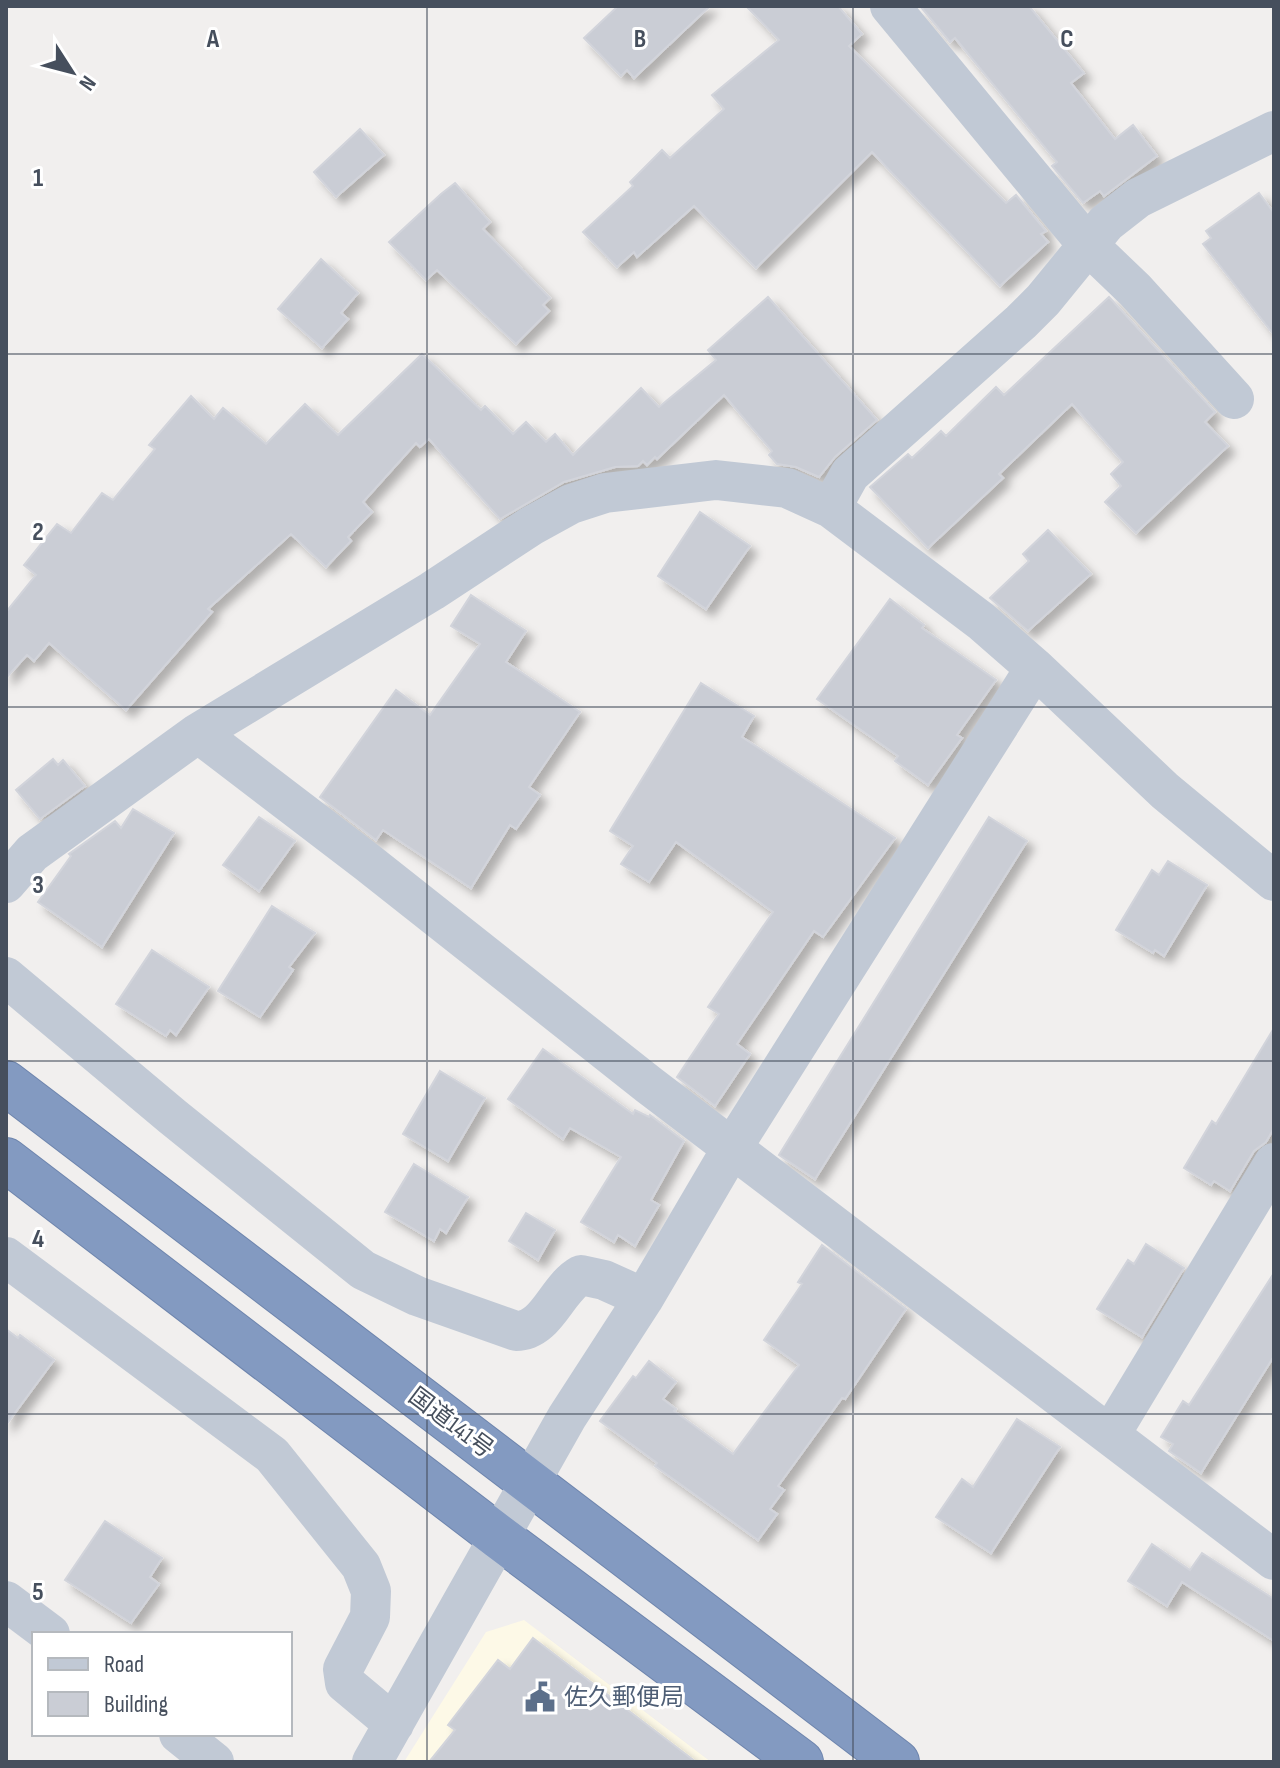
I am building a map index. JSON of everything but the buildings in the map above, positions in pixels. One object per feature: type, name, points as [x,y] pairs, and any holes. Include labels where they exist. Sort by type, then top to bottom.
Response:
[{"type":"highway","name":"国道141号","points":[[6,1083],[897,1762]]},
{"type":"highway","points":[[6,1160],[499,1537],[801,1762]]},
{"type":"street","points":[[890,6],[1086,243],[1135,290],[1234,399]]},
{"type":"street","points":[[831,508],[850,474],[1021,322],[1106,223],[1138,198],[1274,131]]},
{"type":"street","points":[[6,883],[32,853],[198,733],[571,504],[605,493],[716,480],[787,488],[831,508],[981,621],[1165,791],[1274,881]]},
{"type":"street","points":[[372,1762],[567,1417],[644,1298],[732,1148],[1035,668]]},
{"type":"street","points":[[198,733],[732,1148],[1274,1560]]},
{"type":"street","points":[[6,977],[363,1270],[393,1286],[516,1331],[527,1331],[537,1325],[568,1282],[581,1275],[604,1280],[644,1298]]},
{"type":"street","points":[[1110,1435],[1274,1163]]},
{"type":"street","points":[[6,1257],[272,1455],[361,1566],[371,1591],[370,1617],[343,1669],[345,1683],[394,1724]]},
{"type":"street","points":[[6,1601],[47,1632]]},
{"type":"street","points":[[182,1736],[214,1762]]},
{"type":"shaded area","name":"佐久郵便局","points":[[524,1620],[711,1762],[404,1762],[486,1632]]},
{"type":"place","name":"佐久郵便局","points":[[540,1697]]}]
